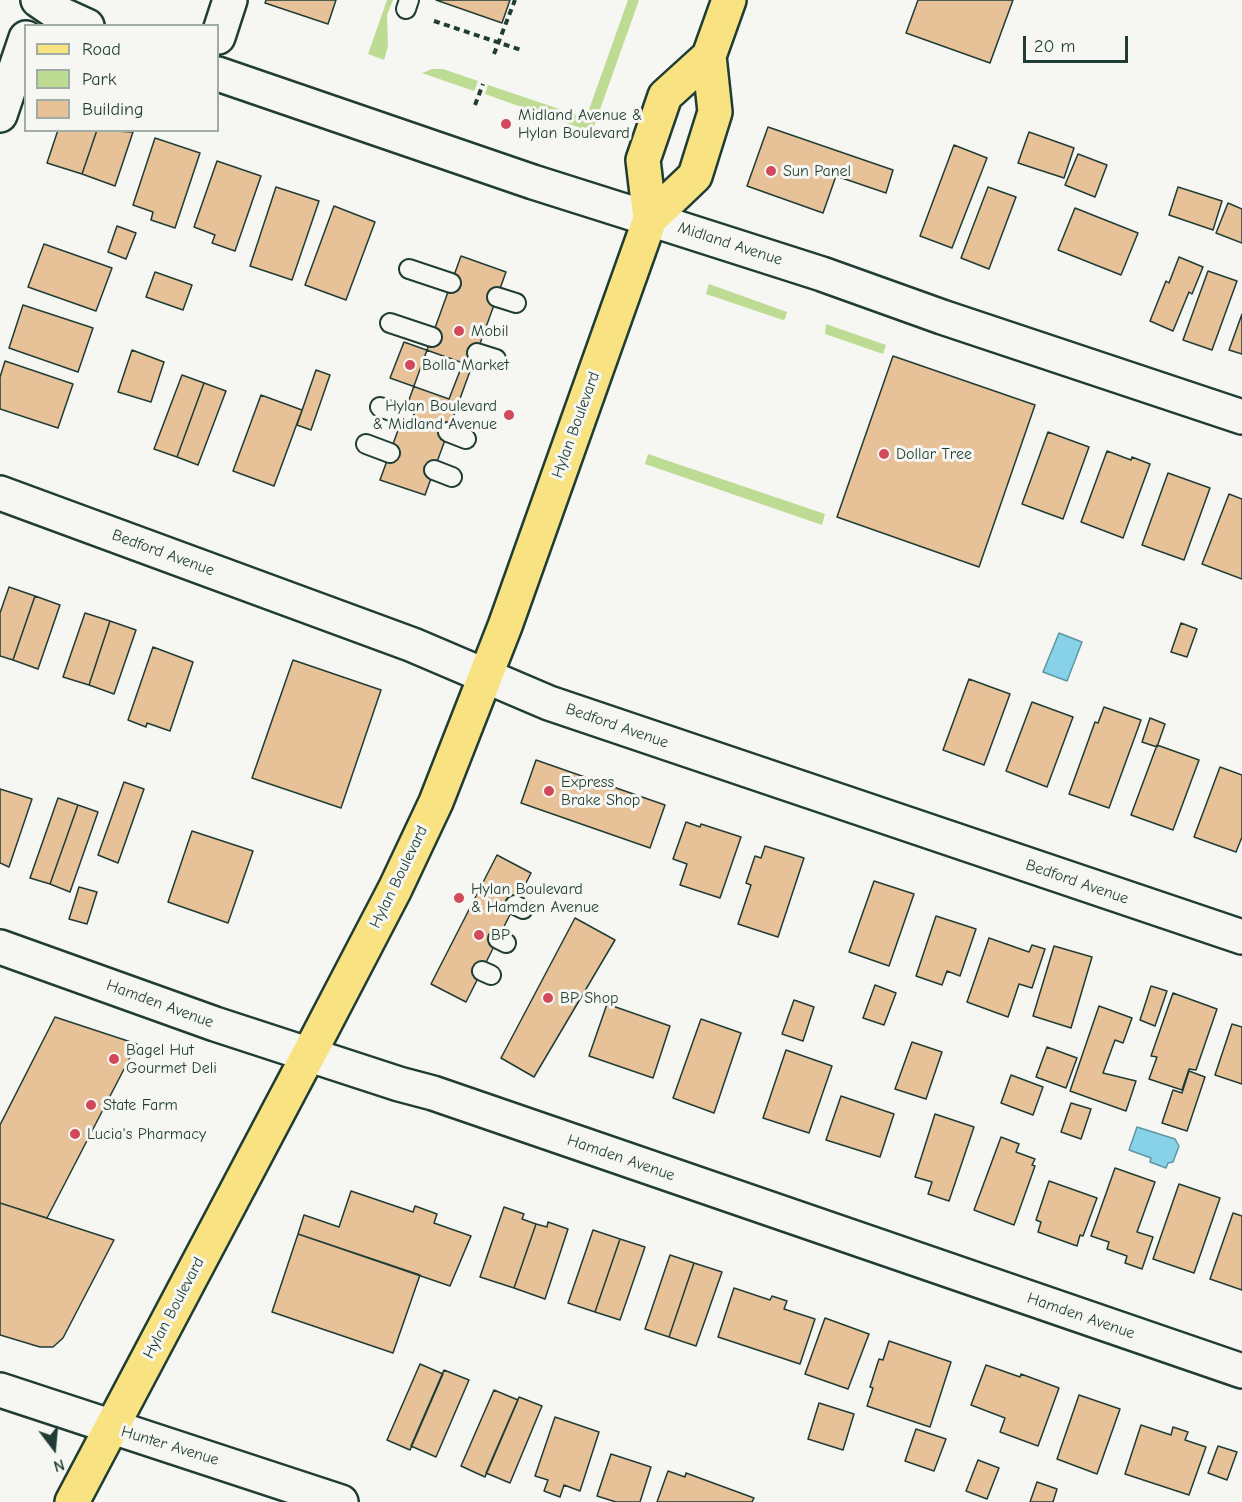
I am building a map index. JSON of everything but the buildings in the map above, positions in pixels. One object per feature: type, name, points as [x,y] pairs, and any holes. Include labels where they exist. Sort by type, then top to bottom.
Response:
[{"type":"main road","name":"Hylan Boulevard","points":[[72,1502],[395,889],[436,802],[485,676],[650,219],[695,176],[715,112],[709,56],[729,0]]},
{"type":"main road","name":"Hylan Boulevard","points":[[650,219],[643,160],[665,96],[709,56]]},
{"type":"street","points":[[31,24],[38,0],[83,24]]},
{"type":"street","points":[[219,34],[230,0]]},
{"type":"street","points":[[0,115],[24,44]]},
{"type":"street","name":"Midland Avenue","points":[[219,74],[566,193],[822,274],[942,317],[1242,417]]},
{"type":"street","name":"Bedford Avenue","points":[[0,493],[382,633],[549,703],[1242,938]]},
{"type":"street","name":"Hamden Avenue","points":[[0,947],[215,1024],[433,1093],[1242,1371]]},
{"type":"street","name":"Hunter Avenue","points":[[0,1390],[340,1502]]},
{"type":"lane","points":[[409,269],[451,283]]},
{"type":"lane","points":[[497,297],[516,303]]},
{"type":"lane","points":[[390,322],[432,337]]},
{"type":"lane","points":[[477,353],[495,359]]},
{"type":"lane","points":[[380,407],[404,416]]},
{"type":"lane","points":[[448,432],[466,439]]},
{"type":"lane","points":[[366,444],[390,453]]},
{"type":"lane","points":[[434,470],[452,477]]},
{"type":"path","points":[[494,54],[515,0]]},
{"type":"path","points":[[434,21],[521,50]]},
{"type":"path","points":[[475,105],[483,84]]},
{"type":"green space","points":[[387,0],[393,0],[387,15],[388,46],[384,60],[368,54]]},
{"type":"green space","points":[[628,0],[639,0],[592,132],[485,94],[488,85],[586,118]]},
{"type":"green space","points":[[432,69],[443,69],[478,81],[474,91],[422,73]]},
{"type":"green space","points":[[709,284],[787,312],[785,319],[706,294]]},
{"type":"green space","points":[[826,324],[886,345],[883,354],[825,334]]},
{"type":"green space","points":[[648,454],[825,514],[822,525],[645,464]]},
{"type":"water","points":[[1059,633],[1082,642],[1067,681],[1043,672]]},
{"type":"water","points":[[1137,1127],[1175,1139],[1179,1146],[1173,1162],[1168,1163],[1166,1168],[1150,1162],[1151,1158],[1129,1150]]},
{"type":"place","name":"Midland Avenue & Hylan Boulevard","points":[[506,124]]},
{"type":"place","name":"Sun Panel","points":[[771,171]]},
{"type":"place","name":"Mobil","points":[[459,331]]},
{"type":"place","name":"Bolla Market","points":[[410,365]]},
{"type":"place","name":"Hylan Boulevard & Midland Avenue","points":[[509,415]]},
{"type":"place","name":"Dollar Tree","points":[[884,454]]},
{"type":"place","name":"Express Brake Shop","points":[[549,791]]},
{"type":"place","name":"Hylan Boulevard & Hamden Avenue","points":[[459,898]]},
{"type":"place","name":"BP","points":[[479,935]]},
{"type":"place","name":"BP Shop","points":[[548,998]]},
{"type":"place","name":"Bagel Hut Gourmet Deli","points":[[114,1059]]},
{"type":"place","name":"State Farm","points":[[91,1105]]},
{"type":"place","name":"Lucia's Pharmacy","points":[[75,1134]]}]
